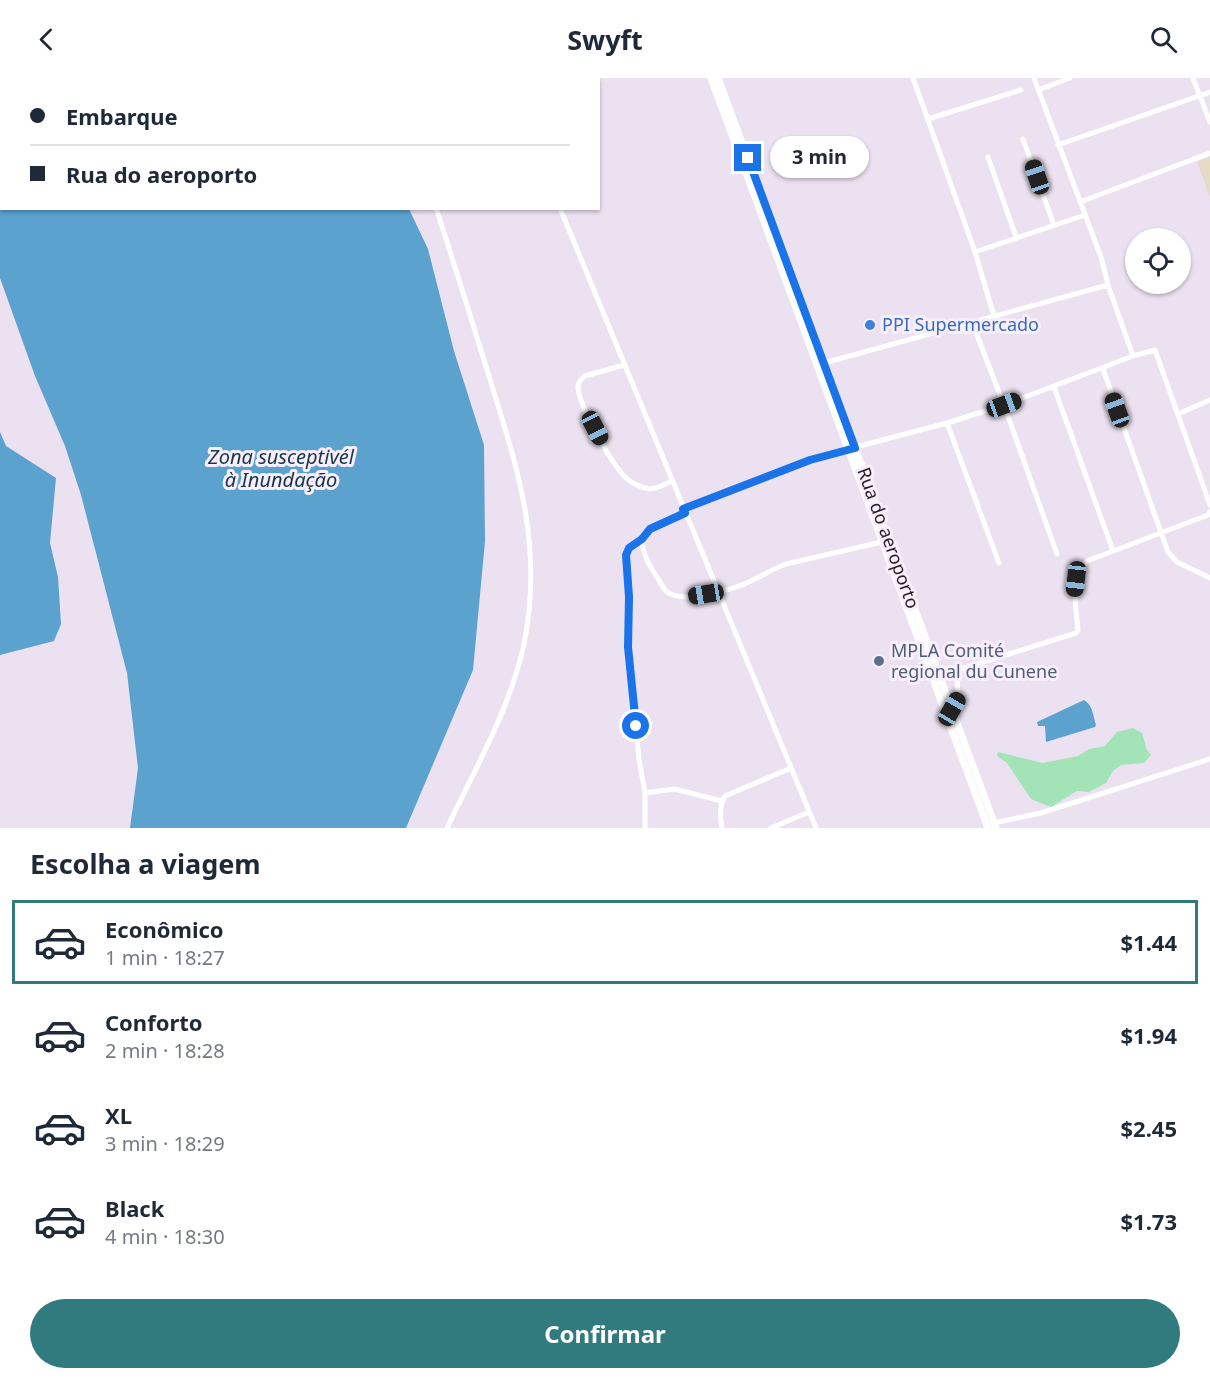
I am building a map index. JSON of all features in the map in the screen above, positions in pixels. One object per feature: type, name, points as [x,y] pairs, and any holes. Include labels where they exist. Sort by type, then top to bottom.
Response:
[{"type":"main road","name":"Rua do aeroporto","points":[[716,79],[824,363],[882,542],[949,711]]},
{"type":"main road","name":"Rua do aeroporto","points":[[716,79],[851,449],[993,826]]},
{"type":"street","points":[[913,78],[975,252],[994,316]]},
{"type":"street","points":[[1034,78],[1101,257],[1108,285],[1133,356]]},
{"type":"street","points":[[1038,90],[1070,78]]},
{"type":"street","points":[[1193,78],[1210,122]]},
{"type":"street","points":[[928,119],[1021,90]]},
{"type":"street","points":[[1058,145],[1210,92]]},
{"type":"street","points":[[1023,139],[1054,225]]},
{"type":"street","points":[[1080,202],[1210,153]]},
{"type":"street","points":[[988,157],[1016,237]]},
{"type":"street","points":[[437,210],[518,472],[530,530],[532,582],[524,644],[511,687],[498,723],[447,828]]},
{"type":"street","points":[[561,210],[816,828]]},
{"type":"street","points":[[975,252],[1085,214]]},
{"type":"street","points":[[824,363],[1108,285]]},
{"type":"street","points":[[972,322],[1057,554]]},
{"type":"street","points":[[645,828],[645,793],[639,759],[628,647],[629,597],[625,564],[629,548],[642,539],[650,529],[684,511],[810,460],[1004,405],[1133,356],[1155,350],[1210,505]]},
{"type":"street","points":[[624,365],[585,376],[578,384],[588,415],[612,461],[626,478],[651,489],[672,481]]},
{"type":"street","points":[[1102,369],[1168,552],[1177,562],[1210,578]]},
{"type":"street","points":[[1054,387],[1113,550]]},
{"type":"street","points":[[1178,414],[1210,400]]},
{"type":"street","points":[[947,423],[999,563]]},
{"type":"street","points":[[949,711],[959,696],[957,678],[961,669],[1076,633],[1078,630],[1074,595],[1076,579],[1080,569],[1092,558],[1208,515],[1210,512]]},
{"type":"street","points":[[642,539],[642,549],[651,568],[670,594],[693,596],[719,592],[749,582],[772,568],[882,542]]},
{"type":"street","points":[[993,826],[1210,759]]},
{"type":"street","points":[[722,828],[722,801],[729,793],[791,768]]},
{"type":"street","points":[[645,793],[684,790],[722,801]]},
{"type":"street","points":[[771,828],[809,812]]},
{"type":"shaded area","points":[[1210,157],[1210,197],[1197,162]]},
{"type":"green space","points":[[1133,728],[1142,733],[1147,750],[1151,755],[1144,763],[1121,765],[1113,771],[1106,783],[1089,792],[1077,791],[1051,807],[1031,799],[1007,763],[997,756],[998,752],[1043,763],[1078,756],[1089,749],[1105,746],[1117,732]]},
{"type":"water","name":"Zona susceptivél à Inundação","points":[[0,210],[409,210],[428,249],[454,351],[484,445],[485,541],[473,670],[406,828],[130,828],[138,768],[127,673],[81,495],[65,446],[35,376],[0,278]]},
{"type":"water","points":[[0,432],[6,446],[56,478],[50,543],[58,577],[61,624],[54,641],[0,655]]},
{"type":"water","points":[[1084,700],[1091,708],[1095,727],[1046,742],[1045,726],[1038,726],[1037,722]]},
{"type":"place","name":"PPI Supermercado","points":[[870,325]]},
{"type":"place","name":"MPLA Comité regional du Cunene","points":[[879,661]]},
{"type":"route","points":[[636,726],[628,647],[629,597],[625,564],[629,548],[642,539],[644,533],[650,529],[685,513],[683,509],[818,457],[855,448],[748,158]]}]
